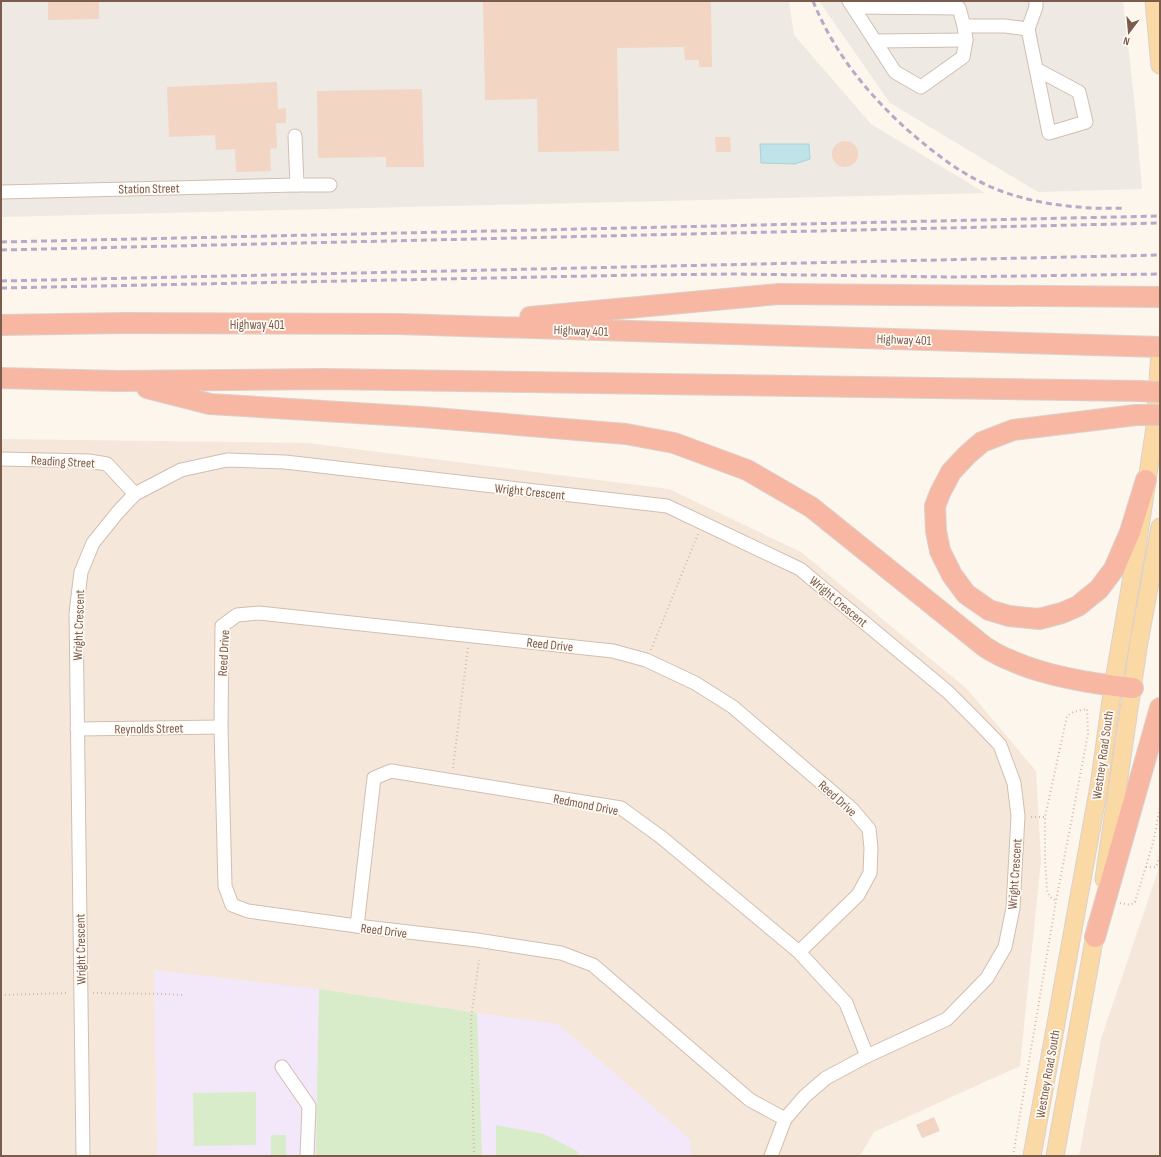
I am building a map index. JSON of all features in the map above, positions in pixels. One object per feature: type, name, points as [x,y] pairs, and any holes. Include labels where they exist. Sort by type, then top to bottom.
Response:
[{"type":"highway","points":[[398,324],[522,318],[778,294],[1160,297]]},
{"type":"highway","name":"Highway 401","points":[[1,325],[124,323],[398,324],[1160,347]]},
{"type":"highway","points":[[1,378],[118,381],[325,379],[1160,392]]},
{"type":"highway","points":[[118,381],[210,404],[422,417],[626,434],[674,443],[747,470],[811,507],[985,647],[1010,660],[1047,673],[1113,686],[1133,688]]},
{"type":"highway","points":[[1146,480],[1130,532],[1114,569],[1099,589],[1078,606],[1062,613],[1039,619],[1009,616],[989,610],[966,594],[952,576],[940,551],[936,531],[935,506],[940,493],[951,472],[982,442],[1013,430],[1136,415],[1160,415]]},
{"type":"highway","points":[[1095,937],[1160,708]]},
{"type":"main road","points":[[1154,1],[1160,65]]},
{"type":"main road","name":"Westney Road South","points":[[1032,1156],[1099,786],[1113,686],[1136,554],[1155,427],[1160,352]]},
{"type":"main road","name":"Westney Road South","points":[[1055,1156],[1095,937],[1138,648],[1160,527]]},
{"type":"street","points":[[1036,1],[1036,6],[1028,29],[1036,69],[1049,133],[1086,122],[1080,92],[1036,69]]},
{"type":"street","points":[[851,4],[959,8],[966,40],[963,57],[921,87],[895,72],[851,4]]},
{"type":"street","points":[[964,26],[1005,26],[1028,29]]},
{"type":"street","points":[[875,41],[966,40]]},
{"type":"street","points":[[295,136],[296,185]]},
{"type":"street","name":"Station Street","points":[[1,192],[330,185]]},
{"type":"street","name":"Reading Street","points":[[1,459],[89,461],[107,464],[135,494]]},
{"type":"street","name":"Wright Crescent","points":[[83,1156],[76,613],[81,572],[93,543],[135,494],[182,470],[226,460],[285,462],[667,506],[800,569],[948,692],[1000,745],[1014,783],[1018,816],[1013,908],[1005,947],[987,978],[947,1019],[867,1056],[826,1078],[805,1096],[785,1119],[771,1156]]},
{"type":"street","name":"Reed Drive","points":[[785,1119],[750,1100],[593,965],[561,953],[477,940],[248,911],[232,904],[225,886],[221,727],[222,626],[236,615],[259,613],[612,651],[646,660],[695,683],[733,707],[852,809],[869,829],[871,848],[870,873],[858,895],[799,952]]},
{"type":"street","name":"Reynolds Street","points":[[77,729],[221,727]]},
{"type":"street","name":"Redmond Drive","points":[[357,926],[374,778],[391,771],[621,808],[661,837],[799,952],[846,1003],[867,1056]]},
{"type":"street","points":[[282,1067],[309,1106],[307,1156]]},
{"type":"path","points":[[646,660],[697,537],[701,523]]},
{"type":"path","points":[[453,768],[470,636]]},
{"type":"path","points":[[1013,1156],[1056,901],[1088,734],[1088,709],[1073,712],[1068,716],[1046,817],[1045,860],[1047,890],[1050,896],[1056,901]]},
{"type":"path","points":[[1119,902],[1130,905],[1135,902],[1153,843],[1160,807]]},
{"type":"path","points":[[1018,816],[1046,817]]},
{"type":"path","points":[[1146,867],[1156,867],[1160,856]]},
{"type":"path","points":[[474,1156],[471,1019],[479,960]]},
{"type":"shaded area","points":[[1,1],[789,1],[794,35],[871,124],[985,193],[1,217]]},
{"type":"shaded area","points":[[819,1],[1123,1],[1135,107],[1142,189],[1038,192],[890,103]]},
{"type":"shaded area","points":[[1,439],[308,443],[669,489],[801,552],[967,689],[1036,771],[1041,860],[1020,1066],[874,1132],[860,1156],[1,1156]]},
{"type":"shaded area","points":[[1160,865],[1160,1156],[1079,1156],[1101,1039]]},
{"type":"shaded area","points":[[154,970],[319,989],[316,1156],[157,1156]]},
{"type":"shaded area","points":[[477,1013],[558,1024],[691,1140],[691,1156],[482,1156]]},
{"type":"green space","points":[[319,989],[477,1013],[482,1156],[316,1156]]},
{"type":"green space","points":[[256,1092],[256,1145],[194,1146],[193,1093]]},
{"type":"green space","points":[[496,1125],[544,1134],[577,1151],[579,1156],[496,1156]]},
{"type":"green space","points":[[271,1135],[286,1135],[286,1156],[271,1156]]},
{"type":"water","points":[[760,144],[809,144],[810,159],[795,164],[761,163]]},
{"type":"building","points":[[48,1],[99,1],[99,19],[48,20]]},
{"type":"building","points":[[483,1],[711,1],[712,67],[699,67],[699,60],[685,60],[684,47],[617,48],[619,151],[538,152],[537,99],[485,100]]},
{"type":"building","points":[[277,82],[278,109],[286,108],[286,123],[276,123],[277,148],[270,149],[271,171],[236,172],[235,149],[216,150],[215,135],[169,137],[167,87]]},
{"type":"building","points":[[422,89],[424,167],[386,167],[386,157],[318,158],[317,91]]},
{"type":"building","points":[[715,137],[730,137],[731,152],[716,152]]},
{"type":"building","points":[[845,141],[854,145],[858,154],[854,163],[845,167],[836,163],[832,154],[836,145]]},
{"type":"building","points":[[934,1117],[940,1131],[922,1138],[916,1125]]},
{"type":"railway","points":[[813,1],[831,38],[842,56],[867,89],[911,133],[959,170],[991,187],[1006,193],[1039,202],[1074,207],[1125,208]]},
{"type":"railway","points":[[1,242],[1160,216]]},
{"type":"railway","points":[[1,250],[1160,223]]},
{"type":"railway","points":[[1,281],[1160,255]]},
{"type":"railway","points":[[1,288],[638,275],[737,274],[952,277],[1160,274]]}]
